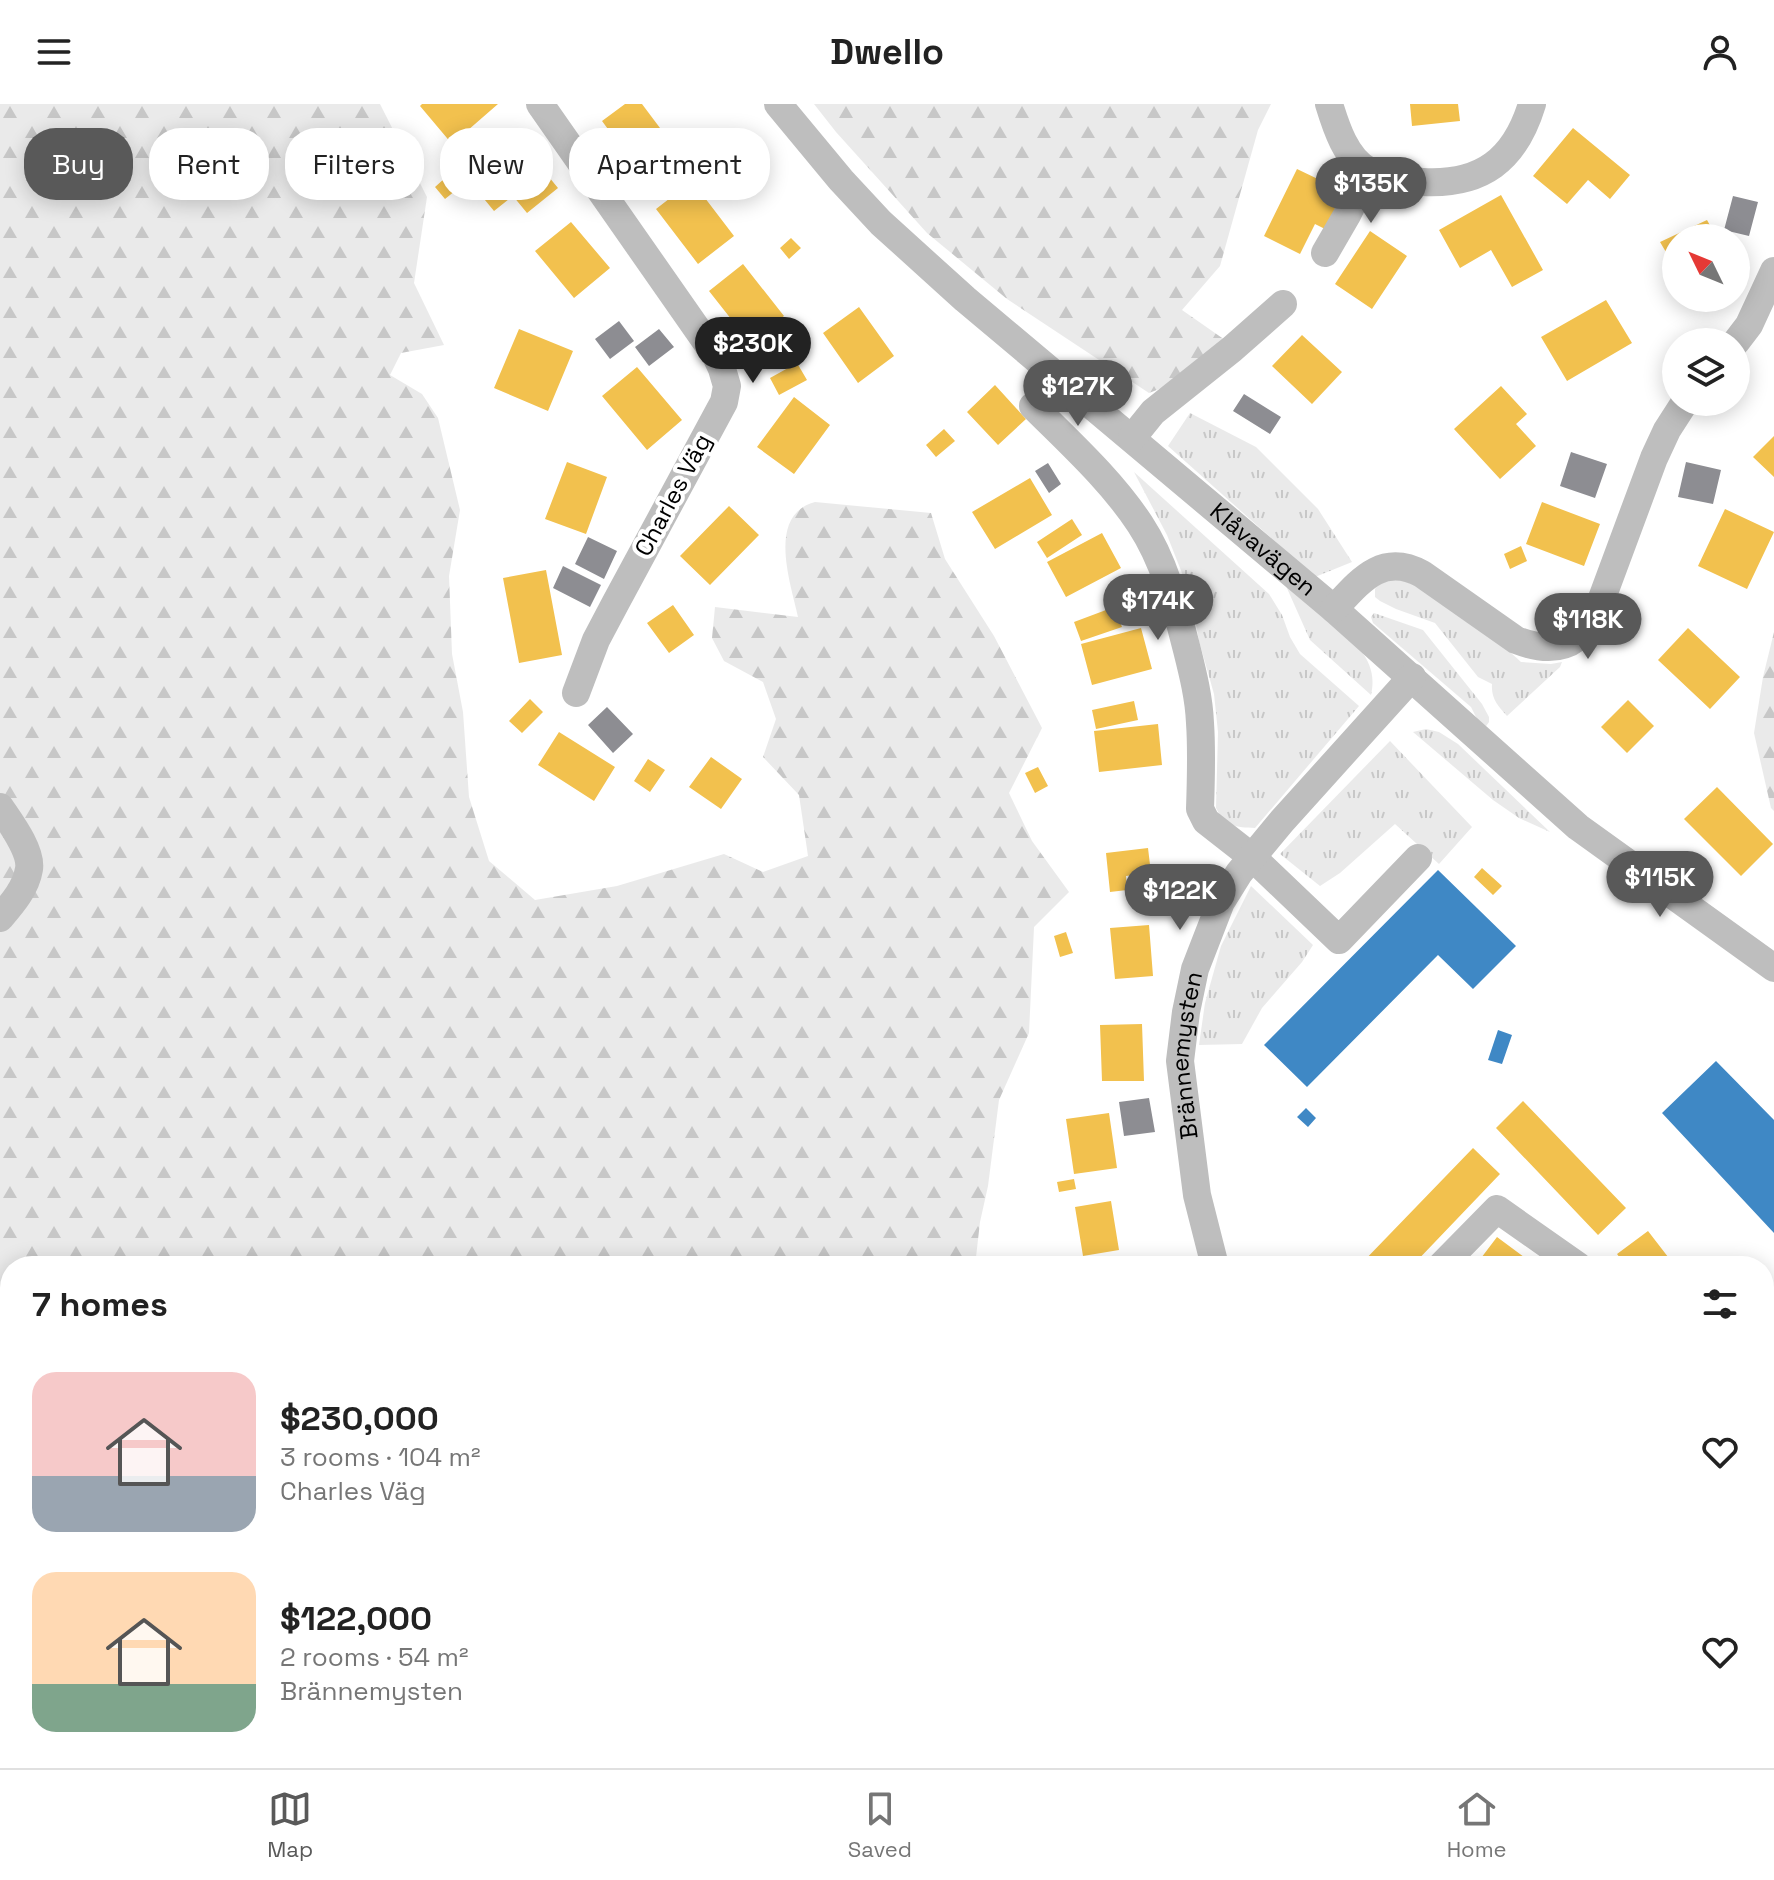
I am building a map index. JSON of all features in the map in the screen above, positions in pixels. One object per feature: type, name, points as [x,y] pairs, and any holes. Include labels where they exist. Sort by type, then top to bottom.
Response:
[{"type":"street","name":"Charles Väg","points":[[540,104],[716,356],[727,386],[724,402],[596,640],[576,693]]},
{"type":"street","name":"Klåvavägen","points":[[778,104],[881,223],[1032,358],[1334,609],[1578,827],[1774,968]]},
{"type":"street","points":[[1329,104],[1351,154],[1369,171],[1404,181],[1440,183],[1489,169],[1515,146],[1532,104]]},
{"type":"street","points":[[1325,253],[1369,171]]},
{"type":"street","points":[[1747,328],[1774,271]]},
{"type":"street","points":[[1132,438],[1153,412],[1283,304]]},
{"type":"street","points":[[1033,406],[1081,453],[1126,504],[1141,525],[1170,587],[1196,689],[1200,723],[1200,809],[1206,821],[1252,857],[1339,940],[1418,858]]},
{"type":"street","points":[[1334,609],[1368,575],[1382,567],[1408,566],[1516,640],[1531,646],[1557,647],[1583,634],[1598,609],[1654,458],[1676,416]]},
{"type":"street","name":"Brännemysten","points":[[1212,1256],[1197,1195],[1180,1061],[1195,969],[1221,902],[1252,857],[1412,677]]},
{"type":"street","points":[[0,807],[21,839],[30,867],[19,895],[0,918]]},
{"type":"street","points":[[1451,1256],[1497,1209],[1564,1256]]},
{"type":"green space","points":[[0,104],[380,104],[392,128],[285,128],[285,200],[424,200],[424,191],[427,197],[414,283],[444,345],[401,353],[390,375],[422,394],[438,418],[460,510],[449,576],[452,654],[463,712],[469,797],[489,861],[535,900],[617,886],[724,854],[763,872],[808,856],[799,795],[763,757],[776,719],[763,682],[724,661],[712,638],[715,607],[798,617],[787,570],[786,535],[800,509],[815,502],[931,513],[945,559],[994,636],[1042,728],[1009,793],[1032,841],[1069,892],[1034,927],[1029,1033],[999,1100],[976,1256],[0,1256]]},
{"type":"green space","points":[[814,104],[1271,104],[1258,130],[1220,266],[1182,310],[1225,340],[1185,379],[1149,393],[1007,299],[927,233]]},
{"type":"green space","points":[[1190,413],[1256,447],[1318,509],[1352,562],[1315,577],[1168,446]]},
{"type":"green space","points":[[1134,472],[1269,594],[1300,654],[1359,706],[1255,828],[1232,825],[1223,819],[1216,808],[1218,732],[1214,694],[1199,641],[1191,596],[1167,535]]},
{"type":"green space","points":[[1394,578],[1409,578],[1521,662],[1562,662],[1560,667],[1507,716],[1494,698],[1492,684],[1478,677],[1435,623],[1396,609],[1375,597],[1379,584]]},
{"type":"green space","points":[[1286,586],[1360,649],[1371,671],[1371,695],[1310,640]]},
{"type":"green space","points":[[1374,613],[1423,630],[1482,704],[1489,717],[1484,729],[1471,707],[1373,623],[1371,617]]},
{"type":"green space","points":[[1774,632],[1774,811],[1754,733]]},
{"type":"green space","points":[[1426,729],[1439,732],[1458,744],[1550,832],[1519,818],[1493,800],[1413,732]]},
{"type":"green space","points":[[1390,741],[1472,827],[1439,864],[1395,824],[1340,873],[1320,886],[1280,854]]},
{"type":"green space","points":[[1251,886],[1313,945],[1262,1008],[1242,1044],[1199,1045],[1205,1003],[1221,946]]},
{"type":"building: Homes","points":[[498,104],[470,128],[440,130],[420,106]]},
{"type":"building: Homes","points":[[625,104],[642,104],[660,128],[607,128],[602,121]]},
{"type":"building: Homes","points":[[1410,104],[1458,104],[1460,121],[1412,126]]},
{"type":"building: Homes","points":[[1573,128],[1630,175],[1610,199],[1588,180],[1567,204],[1533,176]]},
{"type":"building: Homes","points":[[1297,169],[1347,193],[1329,231],[1315,224],[1300,254],[1264,236]]},
{"type":"building: Homes","points":[[1501,195],[1543,270],[1512,287],[1491,250],[1460,268],[1439,230]]},
{"type":"building: Homes","points":[[485,200],[508,200],[494,211]]},
{"type":"building: Homes","points":[[516,200],[543,200],[527,213]]},
{"type":"building: Homes","points":[[668,200],[707,200],[734,236],[698,264],[656,209]]},
{"type":"building: Homes","points":[[571,222],[610,268],[574,298],[535,251]]},
{"type":"building: Homes","points":[[1370,231],[1407,256],[1372,309],[1335,284]]},
{"type":"building: Homes","points":[[791,238],[801,248],[789,259],[780,248]]},
{"type":"building: Homes","points":[[743,264],[784,316],[750,343],[709,291]]},
{"type":"building: Homes","points":[[1606,300],[1632,343],[1567,381],[1541,337]]},
{"type":"building: Homes","points":[[859,307],[894,356],[858,383],[823,333]]},
{"type":"building: Homes","points":[[519,329],[573,351],[548,411],[494,388]]},
{"type":"building: Homes","points":[[1302,335],[1342,372],[1312,404],[1272,366]]},
{"type":"building: Homes","points":[[797,363],[807,380],[779,395],[770,378]]},
{"type":"building: Homes","points":[[637,367],[682,420],[647,450],[602,396]]},
{"type":"building: Homes","points":[[995,385],[1026,419],[998,445],[967,412]]},
{"type":"building: Homes","points":[[1501,386],[1527,414],[1516,424],[1536,446],[1500,479],[1454,429]]},
{"type":"building: Homes","points":[[794,397],[830,425],[794,474],[757,447]]},
{"type":"building: Homes","points":[[944,429],[955,441],[936,457],[926,445]]},
{"type":"building: Homes","points":[[1774,436],[1774,477],[1753,457]]},
{"type":"building: Homes","points":[[567,462],[607,477],[586,534],[545,519]]},
{"type":"building: Homes","points":[[1030,478],[1052,515],[995,549],[972,512]]},
{"type":"building: Homes","points":[[1542,502],[1600,524],[1584,566],[1526,544]]},
{"type":"building: Homes","points":[[729,506],[759,535],[710,585],[680,556]]},
{"type":"building: Homes","points":[[1725,509],[1774,532],[1747,589],[1698,566]]},
{"type":"building: Homes","points":[[1072,519],[1082,535],[1047,558],[1037,542]]},
{"type":"building: Homes","points":[[1102,533],[1121,568],[1066,597],[1047,562]]},
{"type":"building: Homes","points":[[1521,546],[1527,561],[1510,569],[1504,554]]},
{"type":"building: Homes","points":[[546,570],[562,655],[519,663],[503,578]]},
{"type":"building: Homes","points":[[673,605],[694,635],[669,653],[647,623]]},
{"type":"building: Homes","points":[[1114,607],[1122,627],[1081,641],[1074,622]]},
{"type":"building: Homes","points":[[1141,628],[1152,669],[1092,685],[1081,644]]},
{"type":"building: Homes","points":[[1688,628],[1740,677],[1710,709],[1658,660]]},
{"type":"building: Homes","points":[[530,699],[543,712],[522,733],[509,721]]},
{"type":"building: Homes","points":[[1628,700],[1654,726],[1627,753],[1601,727]]},
{"type":"building: Homes","points":[[1134,701],[1138,720],[1096,729],[1092,710]]},
{"type":"building: Homes","points":[[1158,724],[1162,765],[1099,772],[1094,731]]},
{"type":"building: Homes","points":[[559,732],[615,767],[594,801],[538,765]]},
{"type":"building: Homes","points":[[711,757],[742,779],[721,809],[689,787]]},
{"type":"building: Homes","points":[[648,759],[665,770],[650,792],[634,781]]},
{"type":"building: Homes","points":[[1038,767],[1048,786],[1035,793],[1025,773]]},
{"type":"building: Homes","points":[[1717,787],[1773,844],[1741,876],[1684,819]]},
{"type":"building: Homes","points":[[1148,848],[1151,873],[1126,876],[1127,890],[1110,892],[1106,853]]},
{"type":"building: Homes","points":[[1482,868],[1502,886],[1493,895],[1474,877]]},
{"type":"building: Homes","points":[[1149,925],[1153,976],[1115,979],[1110,928]]},
{"type":"building: Homes","points":[[1066,932],[1073,953],[1060,957],[1054,936]]},
{"type":"building: Homes","points":[[1142,1024],[1144,1081],[1102,1081],[1100,1025]]},
{"type":"building: Homes","points":[[1523,1101],[1626,1208],[1598,1235],[1496,1128]]},
{"type":"building: Homes","points":[[1109,1113],[1117,1168],[1074,1174],[1066,1119]]},
{"type":"building: Homes","points":[[1473,1148],[1500,1174],[1422,1256],[1369,1256]]},
{"type":"building: Homes","points":[[1074,1179],[1076,1189],[1059,1192],[1057,1182]]},
{"type":"building: Homes","points":[[1111,1201],[1119,1250],[1083,1256],[1075,1207]]},
{"type":"building: Homes","points":[[1648,1231],[1667,1256],[1618,1256],[1617,1254]]},
{"type":"building: Homes","points":[[1497,1237],[1523,1256],[1483,1256]]},
{"type":"building: Schools","points":[[1438,870],[1516,946],[1473,989],[1438,955],[1307,1087],[1264,1045]]},
{"type":"building: Schools","points":[[1498,1030],[1512,1035],[1502,1064],[1488,1060]]},
{"type":"building: Schools","points":[[1716,1061],[1774,1120],[1774,1233],[1662,1113]]},
{"type":"building: Schools","points":[[1306,1108],[1316,1118],[1308,1127],[1297,1117]]},
{"type":"building: Industry","points":[[1733,196],[1758,202],[1750,232],[1750,224],[1726,224]]},
{"type":"building: Industry","points":[[619,321],[634,341],[610,359],[595,339]]},
{"type":"building: Industry","points":[[659,329],[674,347],[649,366],[635,347]]},
{"type":"building: Industry","points":[[1244,394],[1281,417],[1270,434],[1233,411]]},
{"type":"building: Industry","points":[[1571,452],[1607,464],[1595,498],[1560,486]]},
{"type":"building: Industry","points":[[1686,462],[1721,470],[1713,504],[1678,497]]},
{"type":"building: Industry","points":[[1048,463],[1061,484],[1049,493],[1035,471]]},
{"type":"building: Industry","points":[[588,537],[617,551],[604,579],[575,564]]},
{"type":"building: Industry","points":[[563,566],[601,585],[590,607],[553,588]]},
{"type":"building: Industry","points":[[607,707],[633,734],[613,753],[588,725]]},
{"type":"building: Industry","points":[[1149,1098],[1155,1132],[1124,1136],[1119,1102]]}]
